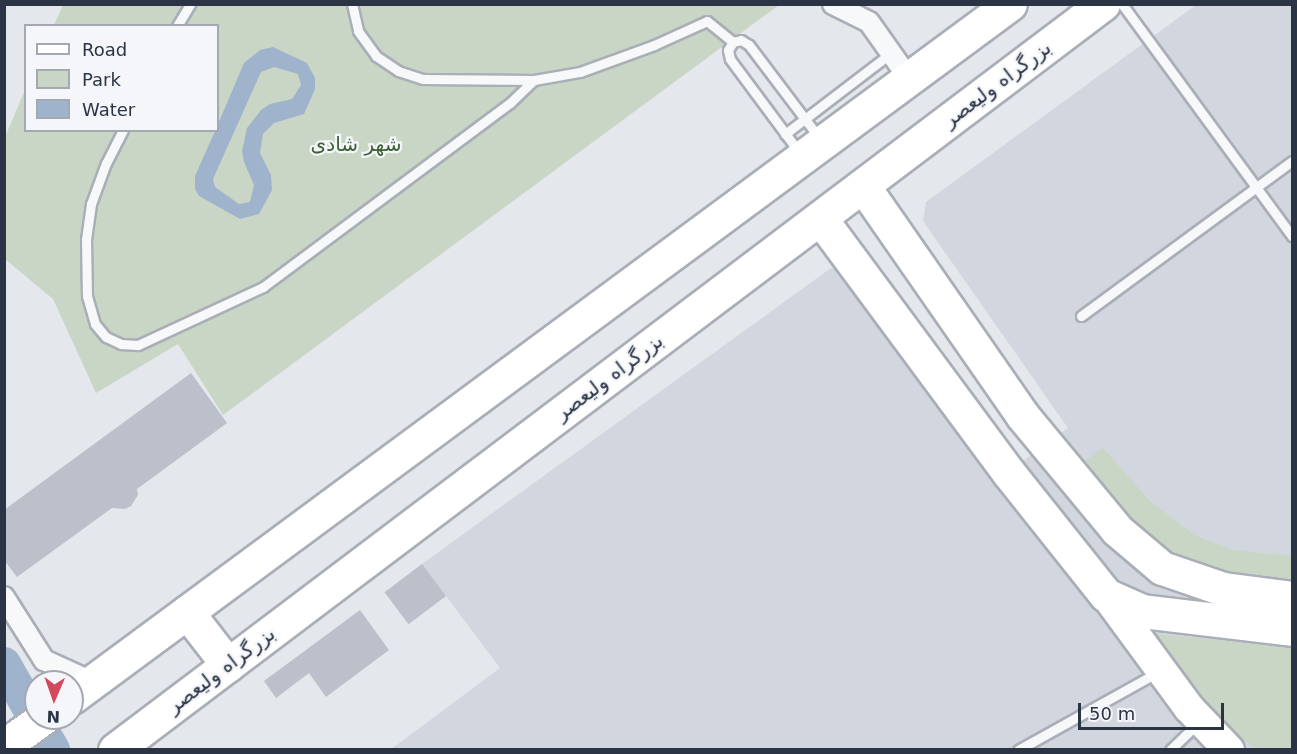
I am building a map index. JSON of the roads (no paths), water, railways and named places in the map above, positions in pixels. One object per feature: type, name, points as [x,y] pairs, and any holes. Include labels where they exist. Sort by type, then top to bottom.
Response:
[{"type":"highway","points":[[84,689],[804,138],[910,80],[1010,4]]},
{"type":"highway","name":"بزرگراه ولیعصر","points":[[117,748],[1103,4]]},
{"type":"highway","points":[[863,186],[1022,415],[1100,511],[1162,568],[1223,589],[1293,598]]},
{"type":"highway","points":[[820,218],[987,442],[1106,595],[1142,611],[1293,628]]},
{"type":"highway","points":[[987,442],[1022,415]]},
{"type":"highway","points":[[1061,538],[1100,511]]},
{"type":"highway","points":[[187,612],[228,665]]},
{"type":"highway","points":[[4,746],[26,730]]},
{"type":"main road","points":[[1106,595],[1160,671],[1229,750]]},
{"type":"street","points":[[833,4],[869,22],[910,80]]},
{"type":"street","points":[[4,597],[44,660],[57,670]]},
{"type":"lane","points":[[178,24],[190,4]]},
{"type":"lane","points":[[352,4],[353,16],[366,44],[376,56],[398,71],[430,80],[534,80],[580,72],[654,45],[707,21],[733,42]]},
{"type":"lane","points":[[1122,4],[1293,236]]},
{"type":"lane","points":[[741,40],[749,45],[804,138],[730,59],[728,50],[733,42],[741,40]]},
{"type":"lane","points":[[804,138],[891,53]]},
{"type":"lane","points":[[122,132],[98,183],[88,221],[87,296],[96,324],[106,337],[130,346],[146,344],[263,287],[510,103],[534,80]]},
{"type":"lane","points":[[1082,316],[1293,161]]},
{"type":"lane","points":[[1018,750],[1160,671]]},
{"type":"lane","points":[[1170,750],[1201,720]]},
{"type":"water","points":[[273,47],[307,63],[315,78],[315,89],[304,114],[274,123],[263,134],[260,153],[271,175],[272,190],[259,214],[240,219],[199,196],[195,189],[195,176],[215,132],[219,132],[219,122],[244,63],[260,50]],"holes":[[[274,67],[298,74],[301,85],[292,99],[270,104],[261,110],[247,128],[242,151],[254,185],[250,202],[239,204],[215,187],[213,179],[261,72]]]},
{"type":"waterway","points":[[4,664],[53,750]]},
{"type":"park label","name":"شهر شادی","points":[[356,144]]}]
